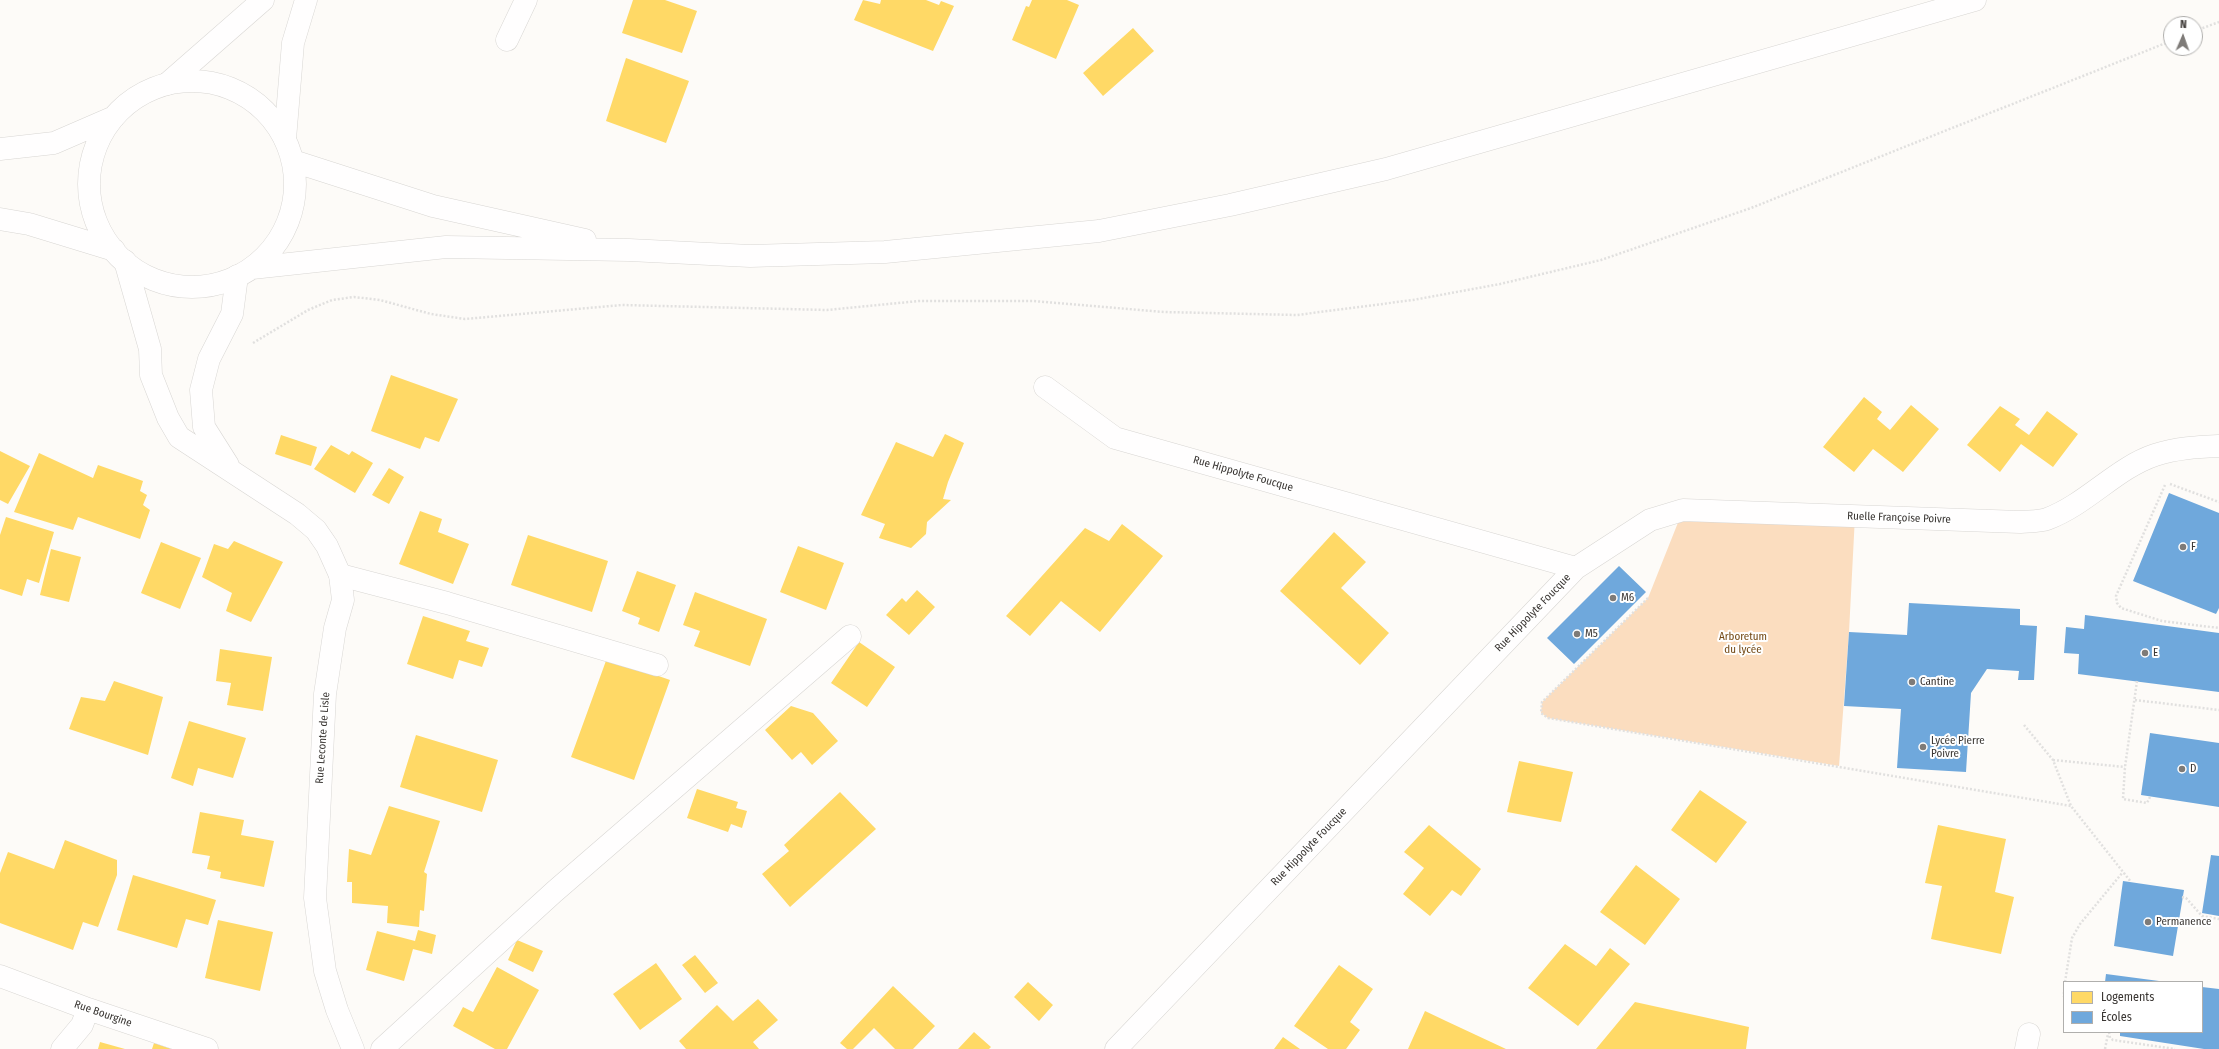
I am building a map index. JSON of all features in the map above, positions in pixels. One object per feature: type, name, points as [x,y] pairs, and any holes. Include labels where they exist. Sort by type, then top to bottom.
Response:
[{"type":"main road","points":[[167,84],[263,0]]},
{"type":"main road","points":[[285,139],[293,43],[306,0]]},
{"type":"main road","points":[[507,40],[526,0]]},
{"type":"main road","points":[[244,272],[446,248],[629,250],[750,256],[885,252],[1099,231],[1230,205],[1386,169],[1975,0]]},
{"type":"main road","points":[[0,219],[34,226],[119,256],[159,281],[179,286],[199,286],[218,283],[244,272],[265,257],[276,243],[287,224],[294,204],[296,183],[293,161],[285,139],[276,123],[265,110],[236,90],[202,82],[184,81],[167,84],[147,92],[129,102],[114,117],[102,134],[94,153],[90,173],[90,187],[94,214],[102,233],[119,256]]},
{"type":"main road","points":[[0,149],[54,143],[114,117]]},
{"type":"main road","points":[[293,161],[434,206],[629,250]]},
{"type":"main road","name":"Rue Leconte de Lisle","points":[[119,256],[150,349],[152,375],[168,418],[178,437],[297,514],[316,530],[327,546],[340,574],[343,600],[335,628],[325,694],[315,898],[325,971],[337,1010],[353,1049]]},
{"type":"main road","name":"Rue Leconte de Lisle","points":[[234,472],[204,428],[201,390],[209,359],[232,314],[244,272]]},
{"type":"main road","name":"Rue Hippolyte Foucque","points":[[1045,387],[1115,438],[1576,568],[1116,1049]]},
{"type":"main road","name":"Ruelle Françoise Poivre","points":[[1576,568],[1650,520],[1683,510],[2020,522],[2046,519],[2073,507],[2126,471],[2154,455],[2184,448],[2219,446]]},
{"type":"main road","points":[[340,574],[657,665]]},
{"type":"main road","points":[[382,1049],[554,892],[850,636]]},
{"type":"main road","name":"Rue Bourgine","points":[[0,976],[88,1009],[207,1049]]},
{"type":"main road","points":[[62,1049],[82,1025],[88,1009]]},
{"type":"path","points":[[2203,28],[2219,22]]},
{"type":"path","points":[[249,345],[308,310],[332,300],[354,297],[380,300],[431,314],[465,319],[622,305],[827,310],[919,301],[1033,301],[1164,312],[1297,315],[1412,300],[1500,284],[1601,260],[1751,208],[2163,44]]},
{"type":"path","points":[[2219,502],[2166,482],[2116,596],[2117,603],[2121,608],[2155,619],[2219,628]]},
{"type":"path","points":[[1648,598],[1542,702],[1541,712],[1548,718],[2071,806]]},
{"type":"path","points":[[2137,681],[2125,766],[2123,800],[2147,803],[2150,797]]},
{"type":"path","points":[[2135,700],[2219,710]]},
{"type":"path","points":[[2024,725],[2053,760],[2071,806],[2131,882]]},
{"type":"path","points":[[2053,760],[2125,766]]},
{"type":"path","points":[[2065,981],[2072,938],[2080,924],[2123,872]]},
{"type":"path","points":[[2182,897],[2186,898],[2202,916],[2219,918]]},
{"type":"path","points":[[2108,1033],[2110,1038],[2113,1040],[2174,1049]]},
{"type":"path","points":[[2105,1049],[2108,1033]]},
{"type":"green space","name":"Arboretum du lycée","points":[[1683,510],[1855,516],[1849,632],[1839,766],[1548,718],[1541,713],[1542,702],[1648,598]]},
{"type":"building: Logements","points":[[633,0],[665,0],[697,11],[682,53],[622,33]]},
{"type":"building: Logements","points":[[863,0],[880,4],[881,0],[926,0],[939,5],[941,1],[954,6],[933,51],[854,20]]},
{"type":"building: Logements","points":[[1032,0],[1067,0],[1079,5],[1056,59],[1012,40],[1026,6],[1029,7]]},
{"type":"building: Logements","points":[[1133,28],[1154,51],[1103,96],[1083,73]]},
{"type":"building: Logements","points":[[626,58],[689,81],[666,143],[606,121]]},
{"type":"building: Logements","points":[[391,375],[458,399],[439,442],[425,437],[420,449],[371,431]]},
{"type":"building: Logements","points":[[1864,397],[1882,412],[1877,419],[1890,430],[1911,405],[1939,429],[1903,472],[1873,449],[1854,472],[1823,447]]},
{"type":"building: Logements","points":[[2000,406],[2020,419],[2015,425],[2029,435],[2047,411],[2078,434],[2053,467],[2021,444],[2000,472],[1967,445]]},
{"type":"building: Logements","points":[[945,434],[964,443],[948,482],[943,499],[951,500],[927,522],[926,534],[911,548],[879,538],[885,524],[861,515],[896,442],[933,457]]},
{"type":"building: Logements","points":[[281,435],[317,447],[311,466],[275,454]]},
{"type":"building: Logements","points":[[331,445],[349,455],[352,451],[373,463],[355,493],[314,469]]},
{"type":"building: Logements","points":[[0,451],[30,466],[8,504],[0,500]]},
{"type":"building: Logements","points":[[39,453],[93,478],[98,465],[143,481],[140,491],[147,495],[143,505],[150,510],[140,539],[78,517],[73,530],[14,512]]},
{"type":"building: Logements","points":[[389,468],[404,477],[389,504],[372,495]]},
{"type":"building: Logements","points":[[420,511],[442,519],[438,532],[469,544],[453,584],[399,564]]},
{"type":"building: Logements","points":[[6,517],[54,532],[39,583],[27,579],[22,596],[0,589],[0,535]]},
{"type":"building: Logements","points":[[1122,524],[1163,556],[1100,632],[1061,601],[1030,636],[1006,616],[1085,528],[1109,541]]},
{"type":"building: Logements","points":[[1334,532],[1366,562],[1341,588],[1389,633],[1360,665],[1280,591]]},
{"type":"building: Logements","points":[[528,535],[608,561],[592,612],[511,585]]},
{"type":"building: Logements","points":[[234,541],[283,562],[251,622],[226,611],[232,593],[202,577],[214,544],[228,549]]},
{"type":"building: Logements","points":[[161,542],[201,558],[180,609],[141,593]]},
{"type":"building: Logements","points":[[798,546],[844,563],[826,610],[780,592]]},
{"type":"building: Logements","points":[[51,549],[81,557],[69,602],[40,595]]},
{"type":"building: Logements","points":[[637,571],[676,585],[659,632],[638,624],[640,618],[622,611]]},
{"type":"building: Logements","points":[[917,590],[935,607],[909,635],[886,615],[902,598],[906,602]]},
{"type":"building: Logements","points":[[695,592],[767,619],[750,666],[694,646],[700,631],[683,625]]},
{"type":"building: Logements","points":[[423,616],[470,631],[466,641],[489,648],[482,667],[459,660],[453,679],[407,664]]},
{"type":"building: Logements","points":[[859,642],[895,667],[867,707],[831,683]]},
{"type":"building: Logements","points":[[220,649],[272,657],[263,711],[227,705],[231,683],[216,681]]},
{"type":"building: Logements","points":[[607,658],[670,680],[634,780],[571,757]]},
{"type":"building: Logements","points":[[114,681],[163,697],[148,755],[69,729],[81,697],[105,701]]},
{"type":"building: Logements","points":[[791,706],[813,713],[838,741],[812,765],[801,752],[792,760],[765,730]]},
{"type":"building: Logements","points":[[189,721],[246,738],[233,778],[198,768],[193,786],[171,778]]},
{"type":"building: Logements","points":[[416,735],[498,760],[482,812],[400,787]]},
{"type":"building: Logements","points":[[1519,761],[1573,772],[1561,822],[1507,812]]},
{"type":"building: Logements","points":[[697,789],[738,802],[736,808],[747,811],[742,828],[731,824],[728,832],[687,818]]},
{"type":"building: Logements","points":[[1700,790],[1747,822],[1716,863],[1671,830]]},
{"type":"building: Logements","points":[[840,792],[876,829],[790,907],[762,874],[789,851],[784,845]]},
{"type":"building: Logements","points":[[389,806],[440,821],[424,872],[427,874],[424,911],[420,910],[419,927],[387,923],[388,906],[352,903],[352,882],[347,882],[349,849],[371,855]]},
{"type":"building: Logements","points":[[200,812],[244,820],[241,835],[274,841],[264,887],[220,878],[221,872],[207,869],[210,856],[192,853]]},
{"type":"building: Logements","points":[[1429,825],[1481,869],[1461,896],[1452,890],[1430,916],[1403,894],[1424,868],[1404,852]]},
{"type":"building: Logements","points":[[1938,825],[2006,839],[1995,892],[2014,897],[2001,954],[1931,939],[1942,886],[1925,883]]},
{"type":"building: Logements","points":[[65,840],[117,860],[117,875],[98,927],[83,922],[73,950],[0,923],[0,873],[8,852],[54,869]]},
{"type":"building: Logements","points":[[1636,865],[1680,899],[1645,945],[1600,912]]},
{"type":"building: Logements","points":[[133,875],[216,900],[208,925],[186,919],[177,948],[117,930]]},
{"type":"building: Logements","points":[[218,920],[273,932],[260,991],[205,978]]},
{"type":"building: Logements","points":[[418,930],[436,935],[432,954],[413,949],[404,981],[366,970],[377,931],[415,941]]},
{"type":"building: Logements","points":[[517,940],[543,951],[533,972],[508,960]]},
{"type":"building: Logements","points":[[1565,944],[1596,966],[1610,948],[1630,964],[1578,1026],[1528,988]]},
{"type":"building: Logements","points":[[695,955],[718,983],[705,993],[682,965]]},
{"type":"building: Logements","points":[[656,963],[682,999],[640,1030],[613,994]]},
{"type":"building: Logements","points":[[1339,965],[1373,989],[1350,1022],[1360,1030],[1346,1049],[1328,1049],[1294,1026]]},
{"type":"building: Logements","points":[[497,967],[539,990],[507,1049],[495,1049],[453,1026],[463,1007],[473,1012]]},
{"type":"building: Logements","points":[[1028,982],[1053,1005],[1039,1021],[1014,997]]},
{"type":"building: Logements","points":[[893,986],[935,1026],[913,1049],[895,1049],[874,1028],[853,1049],[847,1049],[840,1043]]},
{"type":"building: Logements","points":[[758,999],[778,1020],[753,1042],[759,1049],[686,1049],[679,1041],[717,1005],[733,1021]]},
{"type":"building: Logements","points":[[1635,1002],[1749,1027],[1746,1049],[1596,1049]]},
{"type":"building: Logements","points":[[1425,1011],[1446,1021],[1506,1049],[1408,1049]]},
{"type":"building: Logements","points":[[974,1032],[991,1047],[989,1049],[958,1049]]},
{"type":"building: Logements","points":[[1283,1037],[1300,1049],[1274,1049]]},
{"type":"building: Logements","points":[[100,1042],[125,1049],[98,1049]]},
{"type":"building: Logements","points":[[154,1043],[172,1049],[152,1049]]},
{"type":"building: Écoles","name":"F","points":[[2169,493],[2219,513],[2219,608],[2216,614],[2133,581]]},
{"type":"building: Écoles","points":[[1619,566],[1646,592],[1574,664],[1547,638]]},
{"type":"building: Écoles","name":"Cantine","points":[[1909,603],[2020,609],[2020,625],[2037,626],[2034,680],[2018,680],[2019,671],[1987,669],[1971,693],[1966,772],[1897,768],[1901,709],[1844,706],[1849,632],[1907,635]]},
{"type":"building: Écoles","name":"E","points":[[2085,615],[2219,633],[2219,692],[2078,674],[2079,654],[2064,653],[2066,627],[2084,629]]},
{"type":"building: Écoles","name":"D","points":[[2150,733],[2219,743],[2219,807],[2141,795]]},
{"type":"building: Écoles","points":[[2211,855],[2219,856],[2219,916],[2202,913]]},
{"type":"building: Écoles","name":"Permanence","points":[[2123,881],[2184,890],[2173,956],[2114,946]]},
{"type":"building: Écoles","points":[[2106,974],[2159,981],[2105,981]]},
{"type":"building: Écoles","points":[[2203,987],[2219,989],[2219,1049],[2204,1049],[2120,1036],[2120,1033],[2203,1033]]},
{"type":"place","name":"F","points":[[2183,547]]},
{"type":"place","name":"M6","points":[[1613,598]]},
{"type":"place","name":"M5","points":[[1577,634]]},
{"type":"place","name":"E","points":[[2145,653]]},
{"type":"place","name":"Cantine","points":[[1912,682]]},
{"type":"place","name":"Lycée Pierre Poivre","points":[[1923,747]]},
{"type":"place","name":"D","points":[[2182,769]]},
{"type":"place","name":"Permanence","points":[[2148,922]]}]
